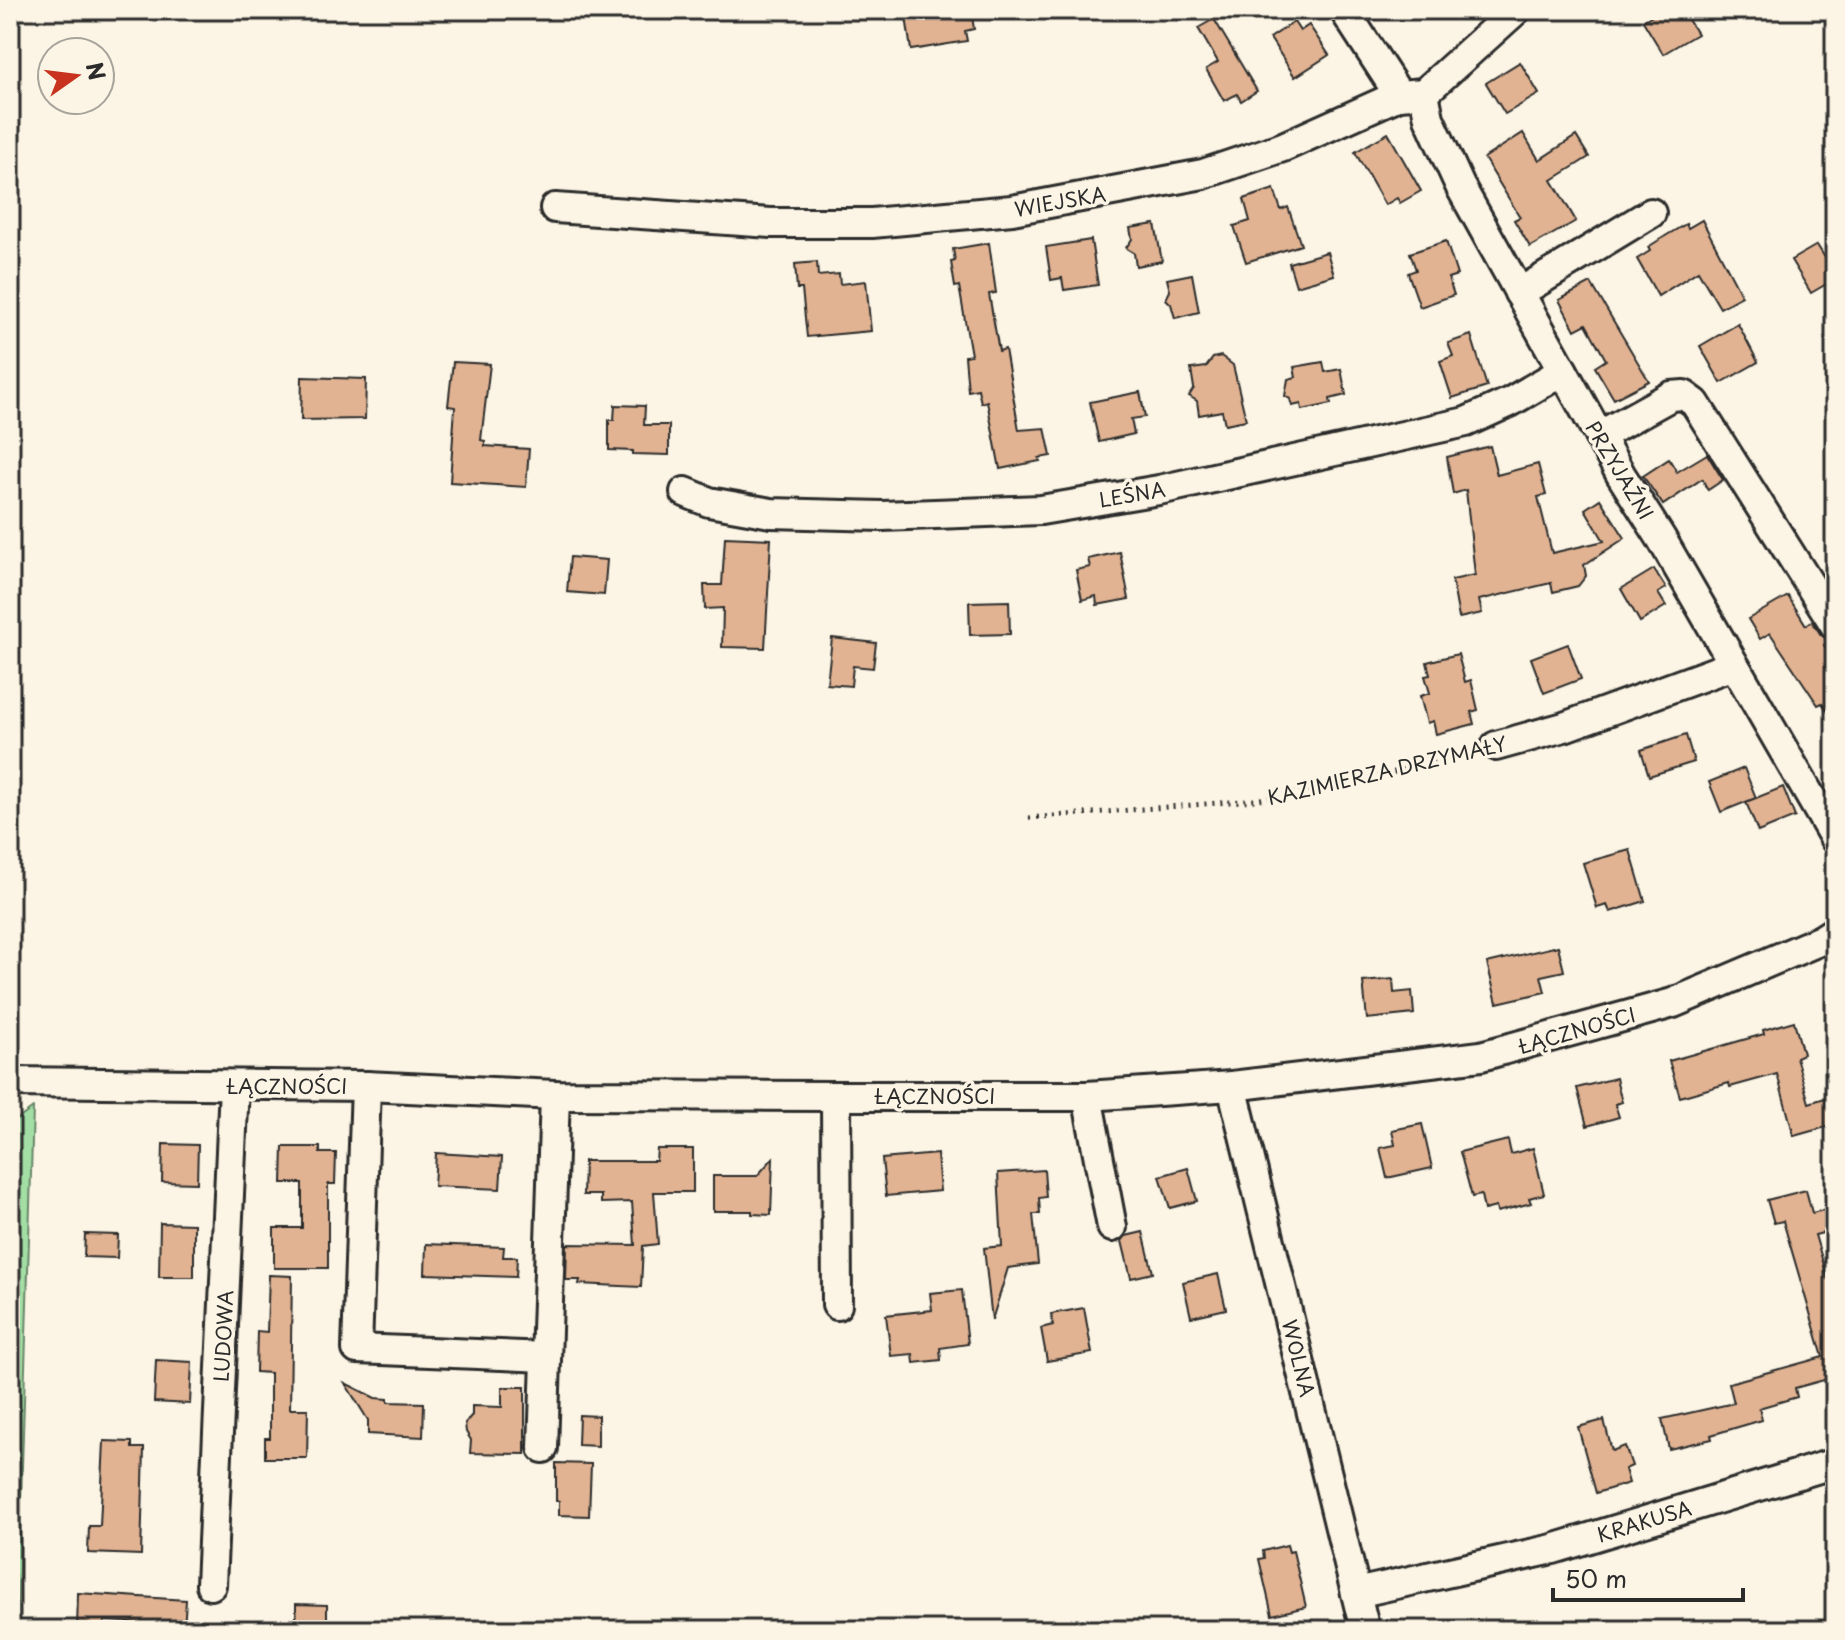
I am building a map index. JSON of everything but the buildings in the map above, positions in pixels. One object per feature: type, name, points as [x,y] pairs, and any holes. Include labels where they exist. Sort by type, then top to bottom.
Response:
[{"type":"street","name":"PRZYJAŹNI","points":[[1344,10],[1429,118],[1460,186],[1599,436],[1835,839]]},
{"type":"street","name":"WIEJSKA","points":[[555,208],[771,223],[872,223],[1012,210],[1203,174],[1283,147],[1411,94],[1516,10]]},
{"type":"street","points":[[1519,293],[1651,213]]},
{"type":"street","name":"LEŚNA","points":[[685,492],[709,502],[771,513],[882,516],[1041,510],[1159,490],[1466,422],[1510,402],[1563,371]]},
{"type":"street","points":[[1599,436],[1671,396],[1684,395],[1695,403],[1835,625]]},
{"type":"street","name":"KAZIMIERZA DRZYMAŁY","points":[[1496,746],[1564,727],[1733,665]]},
{"type":"street","name":"ŁĄCZNOŚCI","points":[[10,1082],[366,1086],[555,1095],[836,1096],[1087,1096],[1232,1086],[1481,1056],[1673,1003],[1821,940],[1835,931]]},
{"type":"street","name":"LUDOWA","points":[[211,1585],[234,1086]]},
{"type":"street","points":[[366,1086],[357,1349],[546,1357]]},
{"type":"street","name":"WOLNA","points":[[1232,1086],[1365,1630]]},
{"type":"street","points":[[543,1448],[555,1095]]},
{"type":"street","points":[[836,1096],[837,1305]]},
{"type":"street","points":[[1087,1096],[1112,1227]]},
{"type":"street","name":"KRAKUSA","points":[[1356,1593],[1553,1549],[1835,1463]]},
{"type":"path","name":"KAZIMIERZA DRZYMAŁY","points":[[1029,818],[1255,800],[1375,777],[1496,746]]},
{"type":"green space","points":[[33,1108],[17,1630],[10,1630],[10,1125]]}]
